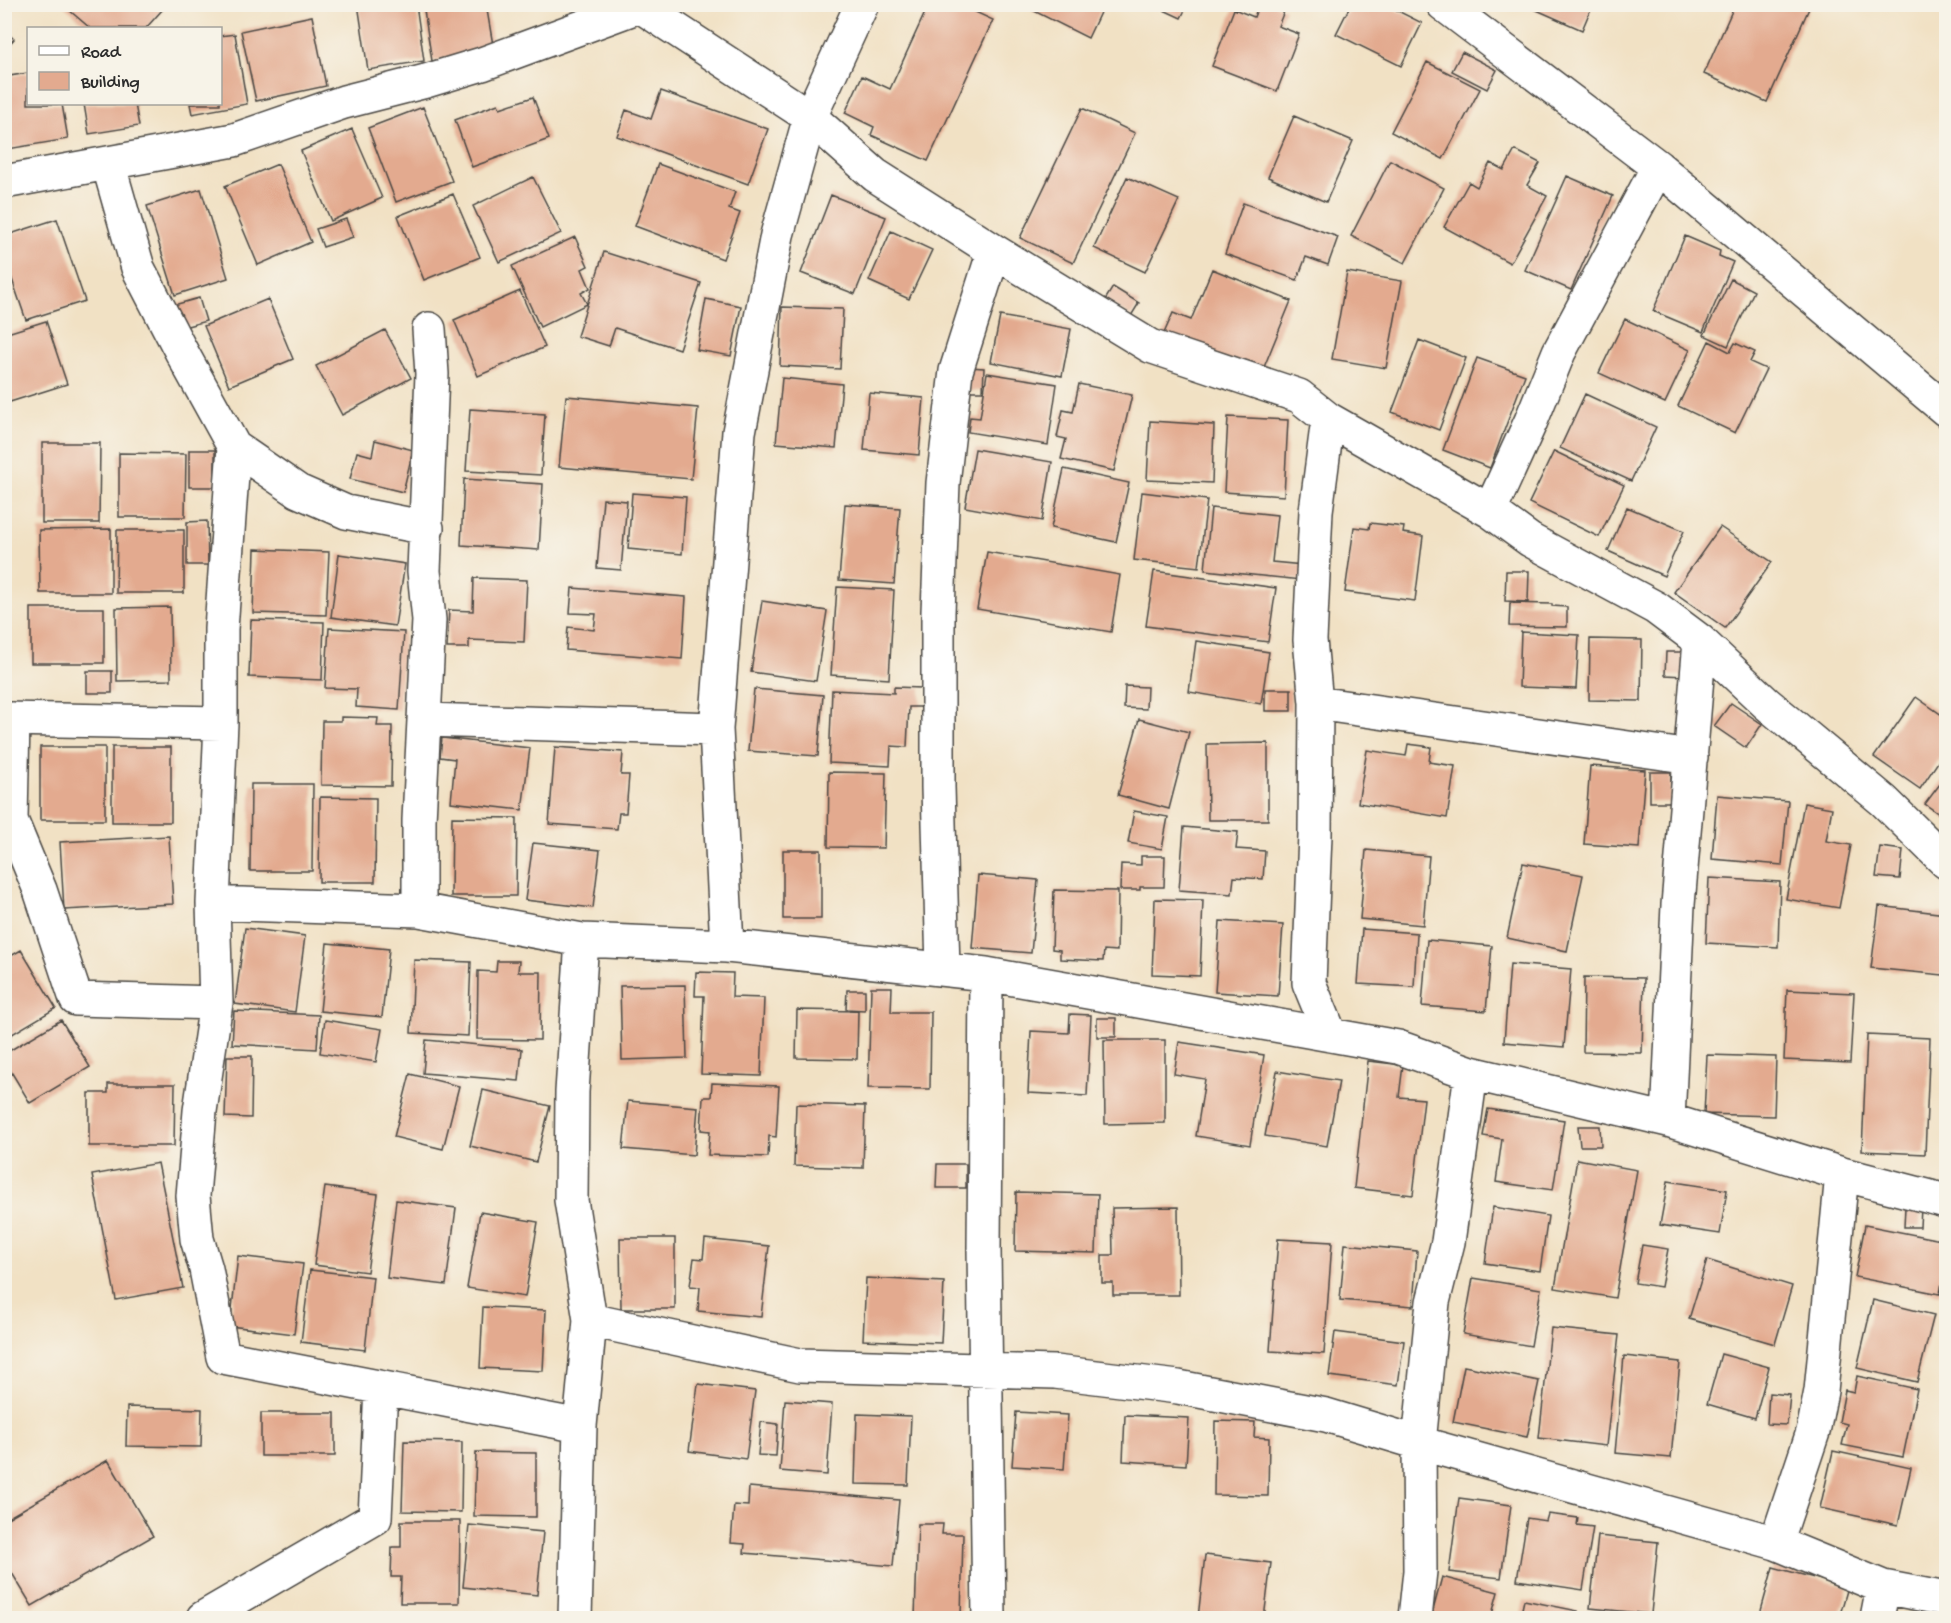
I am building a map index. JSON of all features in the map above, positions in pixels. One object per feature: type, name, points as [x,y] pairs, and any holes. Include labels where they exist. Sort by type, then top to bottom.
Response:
[{"type":"street","points":[[727,946],[716,729],[739,432],[777,235],[810,117],[862,4]]},
{"type":"street","points":[[1443,4],[1658,167],[1947,410]]},
{"type":"street","points":[[4,182],[234,140],[344,102],[482,64],[638,5],[810,117],[875,175],[1150,346],[1299,396],[1328,419],[1490,511],[1530,540],[1656,608],[1700,641],[1766,702],[1884,801],[1947,862]]},
{"type":"street","points":[[108,163],[138,267],[234,447],[298,491],[346,512],[427,528]]},
{"type":"street","points":[[1490,511],[1532,421],[1559,352],[1658,167]]},
{"type":"street","points":[[943,969],[938,787],[938,612],[943,483],[956,371],[994,251]]},
{"type":"street","points":[[419,910],[419,820],[429,620],[424,571],[432,374],[429,329]]},
{"type":"street","points":[[1328,419],[1316,511],[1310,640],[1316,702],[1315,835],[1309,983],[1330,1034]]},
{"type":"street","points":[[234,447],[221,629],[221,723],[213,903],[216,1004],[200,1111],[193,1196],[197,1239],[206,1269],[223,1357],[580,1426]]},
{"type":"street","points":[[1668,1120],[1678,905],[1700,641]]},
{"type":"street","points":[[1316,702],[1691,757]]},
{"type":"street","points":[[216,1004],[76,999],[40,890],[8,822],[9,719],[221,723]]},
{"type":"street","points":[[424,720],[716,729]]},
{"type":"street","points":[[213,903],[419,910],[582,940],[727,946],[986,974],[1398,1047],[1472,1072],[1668,1120],[1842,1174],[1947,1200]]},
{"type":"street","points":[[575,1618],[580,1426],[590,1320],[571,1200],[572,1092],[582,940]]},
{"type":"street","points":[[986,974],[984,1249],[989,1618]]},
{"type":"street","points":[[1415,1618],[1420,1571],[1419,1443],[1433,1302],[1448,1242],[1472,1072]]},
{"type":"street","points":[[1776,1543],[1813,1432],[1821,1391],[1842,1174]]},
{"type":"street","points":[[590,1320],[800,1365],[1055,1372],[1178,1387],[1326,1415],[1776,1543],[1883,1587],[1947,1599]]},
{"type":"street","points":[[203,1618],[375,1518],[381,1388]]},
{"type":"street","points":[[1877,1618],[1883,1587]]},
{"type":"building","points":[[62,4],[158,4],[163,9],[147,27],[89,27]]},
{"type":"building","points":[[358,4],[416,4],[424,61],[368,70]]},
{"type":"building","points":[[423,4],[486,4],[494,51],[432,61]]},
{"type":"building","points":[[929,4],[958,4],[993,20],[928,161],[871,135],[874,127],[845,113],[862,76],[890,89]]},
{"type":"building","points":[[1035,4],[1104,4],[1088,38],[1032,10]]},
{"type":"building","points":[[1151,4],[1188,4],[1181,18]]},
{"type":"building","points":[[1259,4],[1274,4],[1285,9],[1278,26],[1299,34],[1277,91],[1212,66],[1234,9],[1254,17]]},
{"type":"building","points":[[1351,4],[1384,4],[1422,23],[1401,66],[1336,34]]},
{"type":"building","points":[[1523,4],[1593,4],[1582,30]]},
{"type":"building","points":[[1735,4],[1811,4],[1767,102],[1704,74]]},
{"type":"building","points":[[312,16],[326,86],[256,101],[241,31]]},
{"type":"building","points":[[4,30],[14,39],[4,50]]},
{"type":"building","points":[[235,34],[247,104],[192,114],[190,105],[222,105],[222,36]]},
{"type":"building","points":[[1462,52],[1497,70],[1487,89],[1452,71]]},
{"type":"building","points":[[1427,62],[1480,89],[1443,159],[1391,132]]},
{"type":"building","points":[[27,73],[27,105],[62,105],[68,139],[8,149],[4,126],[4,77]]},
{"type":"building","points":[[661,91],[768,129],[748,184],[617,136],[626,110],[651,119]]},
{"type":"building","points":[[533,97],[549,139],[472,167],[455,120],[498,104],[500,108]]},
{"type":"building","points":[[84,105],[135,105],[139,126],[89,134]]},
{"type":"building","points":[[423,107],[452,181],[396,202],[368,128]]},
{"type":"building","points":[[1082,108],[1135,133],[1073,263],[1020,238]]},
{"type":"building","points":[[1294,116],[1353,141],[1326,202],[1268,177]]},
{"type":"building","points":[[352,129],[382,198],[331,221],[301,151]]},
{"type":"building","points":[[1515,150],[1540,163],[1527,185],[1547,196],[1510,263],[1444,227],[1469,182],[1477,187],[1490,163],[1504,170]]},
{"type":"building","points":[[1390,160],[1444,188],[1405,263],[1351,236]]},
{"type":"building","points":[[278,164],[311,242],[258,265],[225,186]]},
{"type":"building","points":[[658,164],[735,192],[729,209],[740,213],[723,259],[635,226]]},
{"type":"building","points":[[1567,176],[1613,196],[1571,290],[1525,270]]},
{"type":"building","points":[[533,177],[561,233],[499,262],[473,206]]},
{"type":"building","points":[[1127,177],[1179,200],[1145,272],[1094,248]]},
{"type":"building","points":[[201,189],[228,278],[175,295],[147,206]]},
{"type":"building","points":[[453,194],[480,257],[424,280],[398,216]]},
{"type":"building","points":[[831,195],[886,217],[855,294],[801,273]]},
{"type":"building","points":[[1243,203],[1338,237],[1328,265],[1306,257],[1297,280],[1225,254]]},
{"type":"building","points":[[57,219],[85,301],[26,320],[4,256],[4,236]]},
{"type":"building","points":[[346,219],[353,237],[323,247],[316,229]]},
{"type":"building","points":[[891,231],[932,250],[909,299],[869,281]]},
{"type":"building","points":[[1685,236],[1720,251],[1719,256],[1733,262],[1703,332],[1653,311]]},
{"type":"building","points":[[575,237],[588,266],[582,269],[590,288],[581,293],[587,304],[540,327],[512,266]]},
{"type":"building","points":[[604,252],[701,283],[679,349],[615,328],[609,346],[577,336]]},
{"type":"building","points":[[1212,269],[1291,301],[1262,372],[1161,340],[1173,313],[1191,320]]},
{"type":"building","points":[[1347,272],[1402,281],[1386,368],[1332,359]]},
{"type":"building","points":[[1731,279],[1754,291],[1728,346],[1704,335]]},
{"type":"building","points":[[1113,287],[1139,303],[1131,316],[1105,300]]},
{"type":"building","points":[[520,291],[545,347],[478,376],[454,320]]},
{"type":"building","points":[[199,298],[206,321],[180,328],[174,305]]},
{"type":"building","points":[[268,299],[293,359],[229,386],[204,326]]},
{"type":"building","points":[[706,299],[741,306],[731,356],[697,350]]},
{"type":"building","points":[[782,307],[843,309],[840,369],[780,366]]},
{"type":"building","points":[[1000,316],[1071,329],[1062,376],[991,362]]},
{"type":"building","points":[[1625,319],[1690,350],[1665,403],[1599,373]]},
{"type":"building","points":[[46,321],[67,384],[10,402],[4,386],[4,334]]},
{"type":"building","points":[[385,330],[411,378],[342,415],[316,366]]},
{"type":"building","points":[[1419,340],[1466,358],[1439,430],[1392,412]]},
{"type":"building","points":[[1709,341],[1730,352],[1735,343],[1755,352],[1750,362],[1766,369],[1735,433],[1678,406]]},
{"type":"building","points":[[1477,358],[1525,375],[1490,468],[1443,450]]},
{"type":"building","points":[[968,367],[984,368],[983,391],[968,391]]},
{"type":"building","points":[[987,373],[1057,384],[1048,445],[968,432],[970,417],[980,418]]},
{"type":"building","points":[[782,378],[842,384],[836,448],[776,443]]},
{"type":"building","points":[[1079,384],[1132,395],[1114,471],[1061,459],[1066,439],[1057,437],[1063,410],[1073,412]]},
{"type":"building","points":[[869,393],[924,398],[919,455],[864,450]]},
{"type":"building","points":[[1585,394],[1656,427],[1631,481],[1560,448]]},
{"type":"building","points":[[566,396],[698,408],[691,479],[559,467]]},
{"type":"building","points":[[470,409],[545,414],[541,475],[466,471]]},
{"type":"building","points":[[1228,417],[1288,420],[1284,496],[1224,492]]},
{"type":"building","points":[[1150,421],[1214,425],[1212,483],[1147,480]]},
{"type":"building","points":[[375,440],[413,450],[403,492],[350,479],[357,452],[372,456]]},
{"type":"building","points":[[42,443],[100,443],[99,523],[42,523]]},
{"type":"building","points":[[975,449],[1052,462],[1042,521],[965,507]]},
{"type":"building","points":[[189,450],[215,450],[215,487],[189,487]]},
{"type":"building","points":[[1554,451],[1624,485],[1599,537],[1529,503]]},
{"type":"building","points":[[119,453],[186,454],[185,517],[119,517]]},
{"type":"building","points":[[1064,469],[1129,483],[1116,542],[1051,528]]},
{"type":"building","points":[[464,479],[543,484],[539,550],[461,545]]},
{"type":"building","points":[[1142,492],[1207,500],[1199,567],[1134,560]]},
{"type":"building","points":[[632,493],[686,497],[682,554],[628,549]]},
{"type":"building","points":[[603,499],[627,501],[621,570],[597,568]]},
{"type":"building","points":[[845,504],[900,508],[894,584],[839,580]]},
{"type":"building","points":[[1627,507],[1684,531],[1664,576],[1608,551]]},
{"type":"building","points":[[1211,508],[1277,515],[1272,562],[1303,565],[1301,580],[1205,570]]},
{"type":"building","points":[[207,521],[208,565],[187,565],[187,522]]},
{"type":"building","points":[[1370,523],[1404,527],[1403,533],[1423,536],[1415,601],[1345,592],[1354,527],[1369,529]]},
{"type":"building","points":[[1720,527],[1772,562],[1725,628],[1674,592]]},
{"type":"building","points":[[111,529],[111,593],[40,593],[39,530]]},
{"type":"building","points":[[117,530],[184,530],[184,593],[116,593]]},
{"type":"building","points":[[255,549],[329,552],[326,615],[253,613]]},
{"type":"building","points":[[987,552],[1120,575],[1111,632],[977,609]]},
{"type":"building","points":[[339,554],[405,564],[395,626],[331,617]]},
{"type":"building","points":[[1154,571],[1276,588],[1268,642],[1146,626]]},
{"type":"building","points":[[1506,571],[1529,571],[1528,602],[1505,601]]},
{"type":"building","points":[[474,578],[527,580],[524,642],[469,640],[469,648],[447,648],[449,610],[473,611]]},
{"type":"building","points":[[837,587],[894,590],[889,679],[831,675]]},
{"type":"building","points":[[572,588],[686,597],[682,659],[566,650],[568,627],[594,630],[596,614],[570,613]]},
{"type":"building","points":[[762,601],[827,611],[816,681],[751,672]]},
{"type":"building","points":[[1510,603],[1552,604],[1552,606],[1567,607],[1567,627],[1509,626]]},
{"type":"building","points":[[170,607],[171,680],[117,681],[116,608]]},
{"type":"building","points":[[31,608],[104,608],[104,663],[31,663]]},
{"type":"building","points":[[251,620],[324,622],[322,680],[249,677]]},
{"type":"building","points":[[329,628],[404,632],[399,710],[356,707],[357,689],[325,688]]},
{"type":"building","points":[[1521,632],[1579,635],[1576,689],[1519,687]]},
{"type":"building","points":[[1590,639],[1642,640],[1641,701],[1589,700]]},
{"type":"building","points":[[1196,641],[1269,652],[1261,704],[1189,692]]},
{"type":"building","points":[[1666,652],[1685,652],[1684,676],[1665,675]]},
{"type":"building","points":[[87,671],[112,671],[112,693],[87,693]]},
{"type":"building","points":[[1125,686],[1147,687],[1146,709],[1124,708]]},
{"type":"building","points":[[894,687],[921,688],[921,707],[909,707],[907,747],[891,746],[890,766],[829,763],[832,690],[894,693]]},
{"type":"building","points":[[754,689],[823,695],[818,756],[748,751]]},
{"type":"building","points":[[1265,689],[1291,689],[1291,711],[1265,711]]},
{"type":"building","points":[[1916,697],[1946,718],[1946,750],[1920,789],[1874,757]]},
{"type":"building","points":[[1731,703],[1762,724],[1746,748],[1714,726]]},
{"type":"building","points":[[341,717],[378,718],[377,726],[392,726],[391,786],[321,785],[322,721],[341,721]]},
{"type":"building","points":[[1139,719],[1189,732],[1169,809],[1118,795]]},
{"type":"building","points":[[442,738],[530,748],[522,810],[451,802],[455,759],[440,757]]},
{"type":"building","points":[[1268,743],[1268,820],[1208,820],[1207,744]]},
{"type":"building","points":[[1408,744],[1431,747],[1429,762],[1455,766],[1447,818],[1358,803],[1367,750],[1406,756]]},
{"type":"building","points":[[40,747],[105,747],[105,820],[40,820]]},
{"type":"building","points":[[112,747],[171,747],[171,822],[112,822]]},
{"type":"building","points":[[555,747],[623,752],[621,775],[629,775],[626,813],[619,813],[617,829],[549,824]]},
{"type":"building","points":[[1590,766],[1645,770],[1639,848],[1584,844]]},
{"type":"building","points":[[829,772],[886,773],[884,848],[828,847]]},
{"type":"building","points":[[1650,772],[1671,772],[1671,802],[1650,802]]},
{"type":"building","points":[[1946,776],[1946,819],[1925,804]]},
{"type":"building","points":[[251,784],[313,784],[312,871],[250,871]]},
{"type":"building","points":[[1717,795],[1788,801],[1782,865],[1712,859]]},
{"type":"building","points":[[320,797],[376,798],[375,882],[319,882]]},
{"type":"building","points":[[1804,803],[1832,808],[1826,841],[1851,845],[1839,908],[1786,899]]},
{"type":"building","points":[[1134,811],[1168,817],[1162,849],[1128,843]]},
{"type":"building","points":[[452,817],[517,818],[516,896],[451,896]]},
{"type":"building","points":[[1184,827],[1238,832],[1236,849],[1265,851],[1263,879],[1234,877],[1232,894],[1179,890]]},
{"type":"building","points":[[169,836],[173,904],[64,910],[60,842]]},
{"type":"building","points":[[533,843],[600,850],[593,908],[525,900]]},
{"type":"building","points":[[1880,847],[1903,850],[1900,879],[1876,877]]},
{"type":"building","points":[[783,850],[821,850],[821,919],[783,919]]},
{"type":"building","points":[[1366,850],[1429,856],[1423,925],[1360,919]]},
{"type":"building","points":[[1141,856],[1165,856],[1164,887],[1120,890],[1121,864],[1141,865]]},
{"type":"building","points":[[1523,863],[1583,875],[1567,951],[1507,938]]},
{"type":"building","points":[[978,875],[1038,880],[1031,953],[972,948]]},
{"type":"building","points":[[1709,878],[1780,882],[1778,947],[1706,943]]},
{"type":"building","points":[[1054,890],[1118,891],[1117,951],[1104,950],[1103,961],[1060,959],[1060,950],[1052,949]]},
{"type":"building","points":[[1155,899],[1203,900],[1200,976],[1152,974]]},
{"type":"building","points":[[1879,906],[1946,914],[1943,975],[1871,968]]},
{"type":"building","points":[[1220,921],[1283,925],[1278,996],[1215,992]]},
{"type":"building","points":[[245,928],[305,936],[295,1012],[235,1004]]},
{"type":"building","points":[[1362,929],[1417,933],[1414,987],[1358,984]]},
{"type":"building","points":[[1427,940],[1492,946],[1486,1011],[1422,1006]]},
{"type":"building","points":[[327,943],[389,949],[382,1017],[320,1011]]},
{"type":"building","points":[[21,950],[56,1008],[4,1039],[4,960]]},
{"type":"building","points":[[414,960],[471,962],[468,1036],[411,1033]]},
{"type":"building","points":[[497,961],[519,961],[518,972],[541,972],[540,1040],[477,1039],[478,971],[496,972]]},
{"type":"building","points":[[1510,964],[1571,969],[1564,1047],[1504,1042]]},
{"type":"building","points":[[696,972],[733,973],[732,997],[764,998],[761,1076],[701,1074],[704,996],[695,996]]},
{"type":"building","points":[[1584,977],[1644,978],[1642,1053],[1583,1052]]},
{"type":"building","points":[[685,985],[687,1058],[622,1060],[620,986]]},
{"type":"building","points":[[871,987],[892,987],[891,1012],[931,1012],[930,1089],[868,1088]]},
{"type":"building","points":[[847,990],[865,990],[865,1010],[846,1009]]},
{"type":"building","points":[[1787,990],[1854,993],[1850,1063],[1784,1060]]},
{"type":"building","points":[[797,1010],[858,1011],[857,1059],[796,1058]]},
{"type":"building","points":[[234,1011],[319,1015],[317,1049],[232,1044]]},
{"type":"building","points":[[1070,1014],[1091,1015],[1087,1096],[1028,1093],[1031,1031],[1069,1033]]},
{"type":"building","points":[[1097,1018],[1116,1018],[1116,1037],[1097,1037]]},
{"type":"building","points":[[61,1020],[90,1067],[30,1103],[4,1060],[4,1054]]},
{"type":"building","points":[[325,1020],[382,1029],[376,1062],[320,1053]]},
{"type":"building","points":[[1867,1035],[1930,1038],[1925,1154],[1862,1151]]},
{"type":"building","points":[[426,1040],[522,1049],[519,1081],[423,1073]]},
{"type":"building","points":[[1104,1040],[1165,1040],[1165,1123],[1105,1124]]},
{"type":"building","points":[[1179,1042],[1264,1055],[1250,1145],[1196,1136],[1205,1079],[1174,1074]]},
{"type":"building","points":[[1707,1055],[1776,1057],[1774,1116],[1704,1114]]},
{"type":"building","points":[[227,1056],[252,1056],[251,1118],[225,1117]]},
{"type":"building","points":[[1368,1061],[1403,1065],[1399,1097],[1424,1099],[1413,1195],[1354,1188]]},
{"type":"building","points":[[1277,1071],[1339,1081],[1327,1146],[1265,1136]]},
{"type":"building","points":[[410,1074],[459,1086],[443,1149],[394,1137]]},
{"type":"building","points":[[712,1083],[779,1086],[776,1137],[769,1136],[768,1157],[708,1155],[710,1131],[701,1130],[703,1097],[711,1097]]},
{"type":"building","points":[[108,1084],[175,1084],[174,1146],[89,1146],[89,1093],[108,1093]]},
{"type":"building","points":[[483,1090],[550,1106],[536,1162],[470,1146]]},
{"type":"building","points":[[628,1101],[698,1107],[694,1155],[623,1149]]},
{"type":"building","points":[[796,1104],[865,1106],[863,1168],[794,1166]]},
{"type":"building","points":[[1488,1109],[1564,1120],[1553,1190],[1496,1182],[1502,1139],[1483,1136]]},
{"type":"building","points":[[1578,1126],[1600,1126],[1601,1146],[1580,1146]]},
{"type":"building","points":[[1577,1159],[1637,1170],[1615,1298],[1555,1288]]},
{"type":"building","points":[[158,1163],[183,1288],[116,1300],[92,1175]]},
{"type":"building","points":[[937,1164],[966,1164],[966,1188],[936,1188]]},
{"type":"building","points":[[1668,1181],[1727,1190],[1720,1234],[1660,1225]]},
{"type":"building","points":[[325,1187],[378,1194],[367,1272],[314,1265]]},
{"type":"building","points":[[1016,1192],[1098,1194],[1096,1253],[1015,1251]]},
{"type":"building","points":[[396,1200],[456,1208],[446,1285],[387,1278]]},
{"type":"building","points":[[1178,1207],[1179,1295],[1113,1295],[1113,1283],[1102,1283],[1102,1255],[1113,1255],[1112,1208]]},
{"type":"building","points":[[1493,1207],[1548,1216],[1540,1271],[1485,1263]]},
{"type":"building","points":[[1905,1207],[1921,1207],[1920,1227],[1904,1227]]},
{"type":"building","points":[[480,1212],[538,1222],[525,1297],[467,1288]]},
{"type":"building","points":[[1865,1225],[1946,1241],[1946,1259],[1940,1294],[1855,1277]]},
{"type":"building","points":[[620,1238],[675,1238],[675,1309],[621,1309]]},
{"type":"building","points":[[705,1239],[769,1246],[761,1317],[698,1311],[700,1287],[690,1286],[694,1258],[703,1259]]},
{"type":"building","points":[[1278,1239],[1332,1242],[1324,1354],[1270,1351]]},
{"type":"building","points":[[1345,1244],[1417,1251],[1413,1306],[1340,1300]]},
{"type":"building","points":[[1642,1245],[1668,1249],[1661,1287],[1635,1283]]},
{"type":"building","points":[[238,1256],[303,1264],[294,1334],[230,1326]]},
{"type":"building","points":[[1707,1260],[1792,1286],[1775,1344],[1689,1319]]},
{"type":"building","points":[[310,1270],[373,1277],[365,1350],[301,1342]]},
{"type":"building","points":[[866,1278],[944,1282],[941,1343],[863,1340]]},
{"type":"building","points":[[1473,1278],[1541,1289],[1531,1346],[1463,1334]]},
{"type":"building","points":[[1873,1300],[1934,1315],[1917,1382],[1857,1368]]},
{"type":"building","points":[[483,1307],[546,1310],[543,1371],[480,1368]]},
{"type":"building","points":[[1551,1328],[1619,1335],[1606,1446],[1539,1438]]},
{"type":"building","points":[[1335,1332],[1404,1341],[1398,1385],[1329,1376]]},
{"type":"building","points":[[1721,1354],[1769,1367],[1755,1418],[1707,1404]]},
{"type":"building","points":[[1624,1356],[1680,1362],[1671,1458],[1615,1453]]},
{"type":"building","points":[[1464,1366],[1539,1381],[1527,1437],[1453,1422]]},
{"type":"building","points":[[1857,1376],[1917,1389],[1903,1457],[1842,1445],[1847,1424],[1839,1422],[1845,1390],[1854,1392]]},
{"type":"building","points":[[698,1384],[755,1391],[746,1459],[689,1451]]},
{"type":"building","points":[[1769,1393],[1790,1395],[1787,1425],[1767,1424]]},
{"type":"building","points":[[785,1400],[832,1404],[827,1475],[780,1471]]},
{"type":"building","points":[[127,1407],[202,1409],[201,1447],[126,1446]]},
{"type":"building","points":[[1016,1412],[1068,1415],[1064,1469],[1012,1466]]},
{"type":"building","points":[[261,1413],[335,1413],[335,1456],[261,1456]]},
{"type":"building","points":[[857,1414],[911,1416],[908,1485],[855,1484]]},
{"type":"building","points":[[1125,1415],[1189,1418],[1186,1465],[1123,1461]]},
{"type":"building","points":[[1215,1421],[1255,1422],[1254,1437],[1269,1438],[1268,1496],[1214,1495]]},
{"type":"building","points":[[761,1422],[778,1424],[776,1456],[758,1455]]},
{"type":"building","points":[[404,1441],[462,1442],[461,1512],[402,1511]]},
{"type":"building","points":[[1833,1451],[1911,1468],[1898,1525],[1820,1508]]},
{"type":"building","points":[[476,1452],[536,1453],[536,1517],[474,1516]]},
{"type":"building","points":[[108,1460],[153,1536],[32,1606],[4,1560],[4,1520]]},
{"type":"building","points":[[749,1487],[899,1500],[893,1566],[744,1553],[745,1544],[731,1543],[734,1505],[748,1506]]},
{"type":"building","points":[[1459,1498],[1511,1505],[1501,1578],[1449,1572]]},
{"type":"building","points":[[1548,1514],[1578,1518],[1577,1525],[1593,1527],[1583,1590],[1517,1580],[1527,1518],[1546,1521]]},
{"type":"building","points":[[401,1521],[460,1521],[459,1603],[400,1603],[401,1577],[391,1577],[392,1547],[401,1547]]},
{"type":"building","points":[[918,1524],[943,1524],[942,1534],[963,1534],[961,1618],[915,1618]]},
{"type":"building","points":[[469,1525],[543,1532],[537,1595],[463,1587]]},
{"type":"building","points":[[1598,1536],[1658,1542],[1651,1614],[1590,1608]]},
{"type":"building","points":[[1205,1555],[1271,1563],[1264,1618],[1198,1618]]},
{"type":"building","points":[[1773,1567],[1848,1587],[1839,1618],[1759,1618]]},
{"type":"building","points":[[1442,1577],[1498,1592],[1491,1618],[1431,1618]]},
{"type":"building","points":[[1524,1600],[1578,1611],[1577,1618],[1520,1618]]}]
